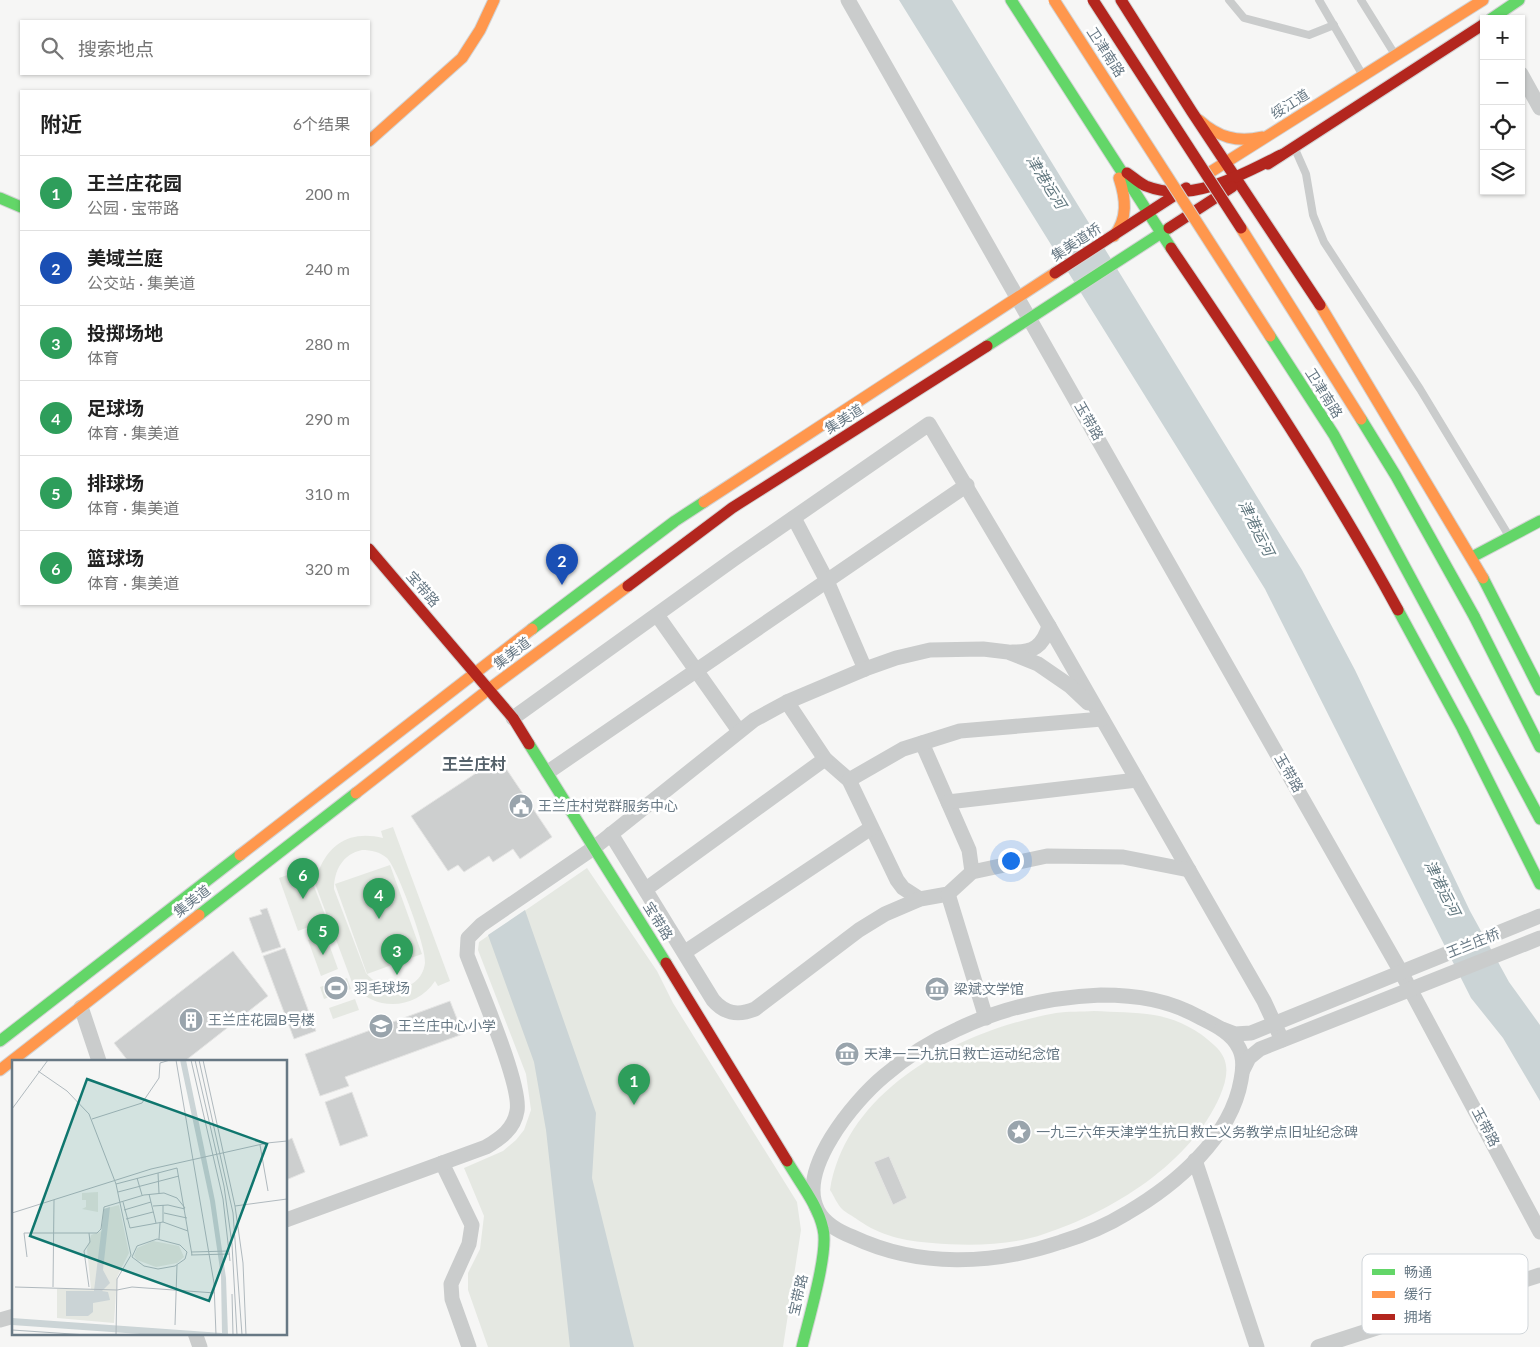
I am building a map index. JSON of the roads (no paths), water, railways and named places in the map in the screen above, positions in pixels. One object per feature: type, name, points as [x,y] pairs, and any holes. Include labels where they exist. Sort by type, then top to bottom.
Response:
[{"type":"main road","points":[[370,140],[462,58],[480,30],[494,0]]},
{"type":"main road","points":[[1011,0],[1110,155],[1262,383],[1358,536],[1462,728],[1540,884]]},
{"type":"main road","name":"卫津南路","points":[[1054,0],[1334,436],[1540,819]]},
{"type":"main road","name":"卫津南路","points":[[1093,0],[1262,260],[1396,476],[1474,616],[1540,746]]},
{"type":"main road","points":[[1121,0],[1192,112],[1338,332],[1472,557],[1540,690]]},
{"type":"main road","name":"绥江道","points":[[1114,236],[1226,162],[1483,0]]},
{"type":"main road","points":[[1497,15],[1519,0]]},
{"type":"main road","points":[[1158,228],[1294,147],[1480,27]]},
{"type":"main road","points":[[1192,112],[1209,129],[1227,138],[1246,140],[1269,135]]},
{"type":"main road","points":[[1158,228],[1193,170],[1198,154],[1197,135],[1192,112]]},
{"type":"main road","points":[[1110,155],[1140,183],[1165,192],[1181,192],[1204,188],[1238,179]]},
{"type":"main road","points":[[1110,155],[1123,189],[1126,206],[1124,223],[1114,236]]},
{"type":"main road","points":[[0,198],[20,207]]},
{"type":"main road","name":"集美道","points":[[13,1060],[489,689],[732,508],[1126,257],[1158,228]]},
{"type":"main road","name":"集美道桥","points":[[1054,274],[1114,236]]},
{"type":"main road","name":"集美道","points":[[0,1041],[475,673],[675,522],[1054,274]]},
{"type":"main road","points":[[1472,557],[1540,521]]},
{"type":"main road","name":"宝带路","points":[[370,551],[512,718],[595,847],[817,1210],[824,1231],[823,1254],[802,1347]]},
{"type":"main road","name":"集美道","points":[[0,1070],[12,1061]]},
{"type":"street","name":"玉带路","points":[[848,0],[1031,318],[1402,972],[1540,1232]]},
{"type":"street","points":[[1525,81],[1540,108]]},
{"type":"street","points":[[512,718],[929,424],[967,485],[1189,870],[1264,1001],[1282,1040]]},
{"type":"street","points":[[548,772],[967,485]]},
{"type":"street","points":[[794,518],[828,581],[865,669]]},
{"type":"street","points":[[657,615],[739,732]]},
{"type":"street","points":[[288,1219],[486,1147],[499,1140],[509,1130],[517,1110],[516,1086],[468,955],[468,938],[480,925],[595,847],[754,720],[786,702],[865,669],[896,658],[930,650],[983,649],[1025,652],[1035,649],[1040,645],[1049,626]]},
{"type":"street","points":[[1008,652],[1038,664],[1070,686],[1100,716]]},
{"type":"street","points":[[786,702],[825,759],[849,780],[897,880],[903,888],[920,900]]},
{"type":"street","points":[[849,780],[903,749],[960,731],[1100,716]]},
{"type":"street","points":[[922,743],[969,850],[972,872]]},
{"type":"street","points":[[646,889],[825,759]]},
{"type":"street","points":[[948,802],[1137,780]]},
{"type":"street","points":[[685,952],[871,828]]},
{"type":"street","points":[[612,834],[720,1009],[737,1014],[755,1009],[859,930],[885,914],[920,900],[948,894],[972,872],[1047,856],[1123,857],[1189,870]]},
{"type":"street","points":[[948,894],[986,1018]]},
{"type":"street","name":"王兰庄桥","points":[[1221,1029],[1242,1034],[1251,1033],[1540,916]]},
{"type":"street","name":"王兰庄桥","points":[[1242,1072],[1249,1058],[1254,1053],[1282,1040],[1540,938]]},
{"type":"street","points":[[1118,995],[1144,997],[1172,1004],[1221,1029],[1240,1048],[1242,1072],[1239,1092],[1229,1116],[1213,1140],[1195,1160],[1147,1199],[1114,1221],[1060,1243],[993,1258],[944,1260],[902,1254],[850,1236],[830,1224],[817,1210],[814,1182],[821,1156],[839,1128],[868,1091],[914,1052],[956,1030],[986,1018],[1032,1004],[1066,998],[1118,995]]},
{"type":"street","points":[[80,1007],[99,1060]]},
{"type":"street","points":[[1195,1160],[1257,1347]]},
{"type":"street","points":[[442,1163],[472,1225],[469,1244],[451,1284],[452,1299],[469,1347]]},
{"type":"street","points":[[1528,1279],[1540,1275]]},
{"type":"street","points":[[1318,1347],[1362,1333]]},
{"type":"street","points":[[195,1334],[200,1347]]},
{"type":"lane","points":[[1229,0],[1244,18],[1309,35],[1334,26]]},
{"type":"lane","points":[[1319,0],[1363,76]]},
{"type":"lane","points":[[1361,0],[1395,55]]},
{"type":"lane","points":[[1294,147],[1306,174],[1313,215],[1324,242],[1420,389],[1510,537]]},
{"type":"water","name":"津港运河","points":[[899,0],[952,0],[1302,570],[1355,670],[1470,911],[1509,982],[1540,1025],[1540,1101],[1503,1038],[1471,998],[1265,589]]},
{"type":"water","points":[[525,910],[596,1113],[592,1178],[634,1347],[570,1347],[546,1130],[534,1062],[488,935]]},
{"type":"place","name":"美域兰庭","points":[[562,585]]},
{"type":"place","name":"王兰庄村党群服务中心","points":[[521,806]]},
{"type":"place","name":"篮球场","points":[[303,899]]},
{"type":"place","name":"足球场","points":[[379,919]]},
{"type":"place","name":"排球场","points":[[323,955]]},
{"type":"place","name":"投掷场地","points":[[397,975]]},
{"type":"place","name":"羽毛球场","points":[[336,988]]},
{"type":"place","name":"梁斌文学馆","points":[[937,989]]},
{"type":"place","name":"王兰庄花园B号楼","points":[[191,1020]]},
{"type":"place","name":"王兰庄中心小学","points":[[381,1026]]},
{"type":"place","name":"天津一二九抗日救亡运动纪念馆","points":[[847,1054]]},
{"type":"place","name":"王兰庄花园","points":[[634,1105]]},
{"type":"place","name":"一九三六年天津学生抗日救亡义务教学点旧址纪念碑","points":[[1019,1132]]},
{"type":"district","name":"王兰庄村","points":[[474,764]]}]
